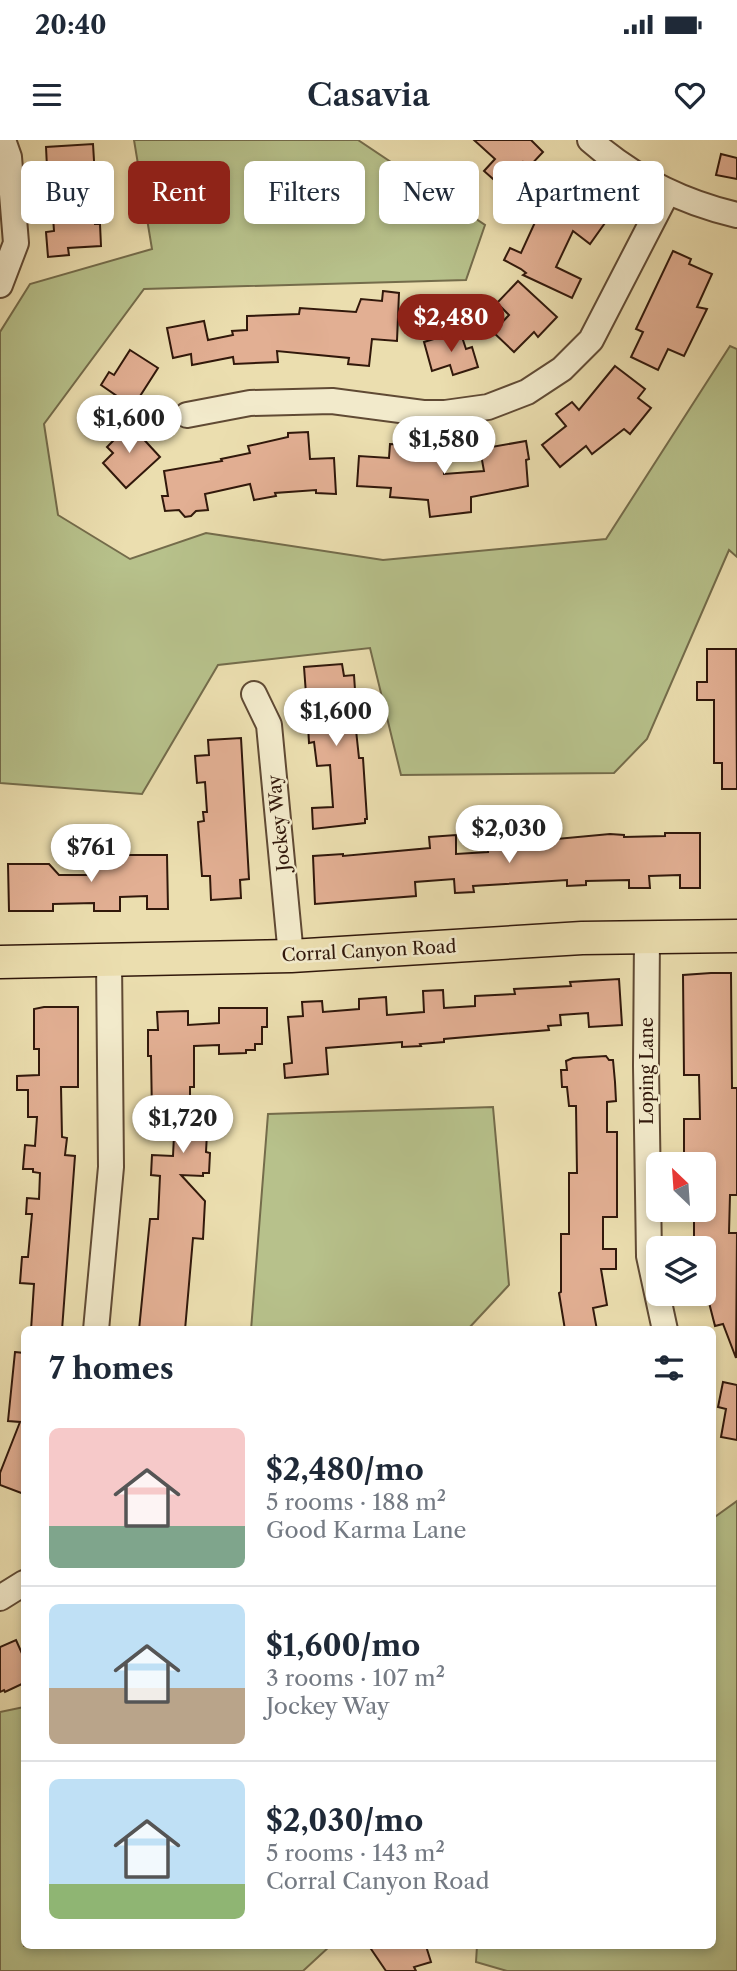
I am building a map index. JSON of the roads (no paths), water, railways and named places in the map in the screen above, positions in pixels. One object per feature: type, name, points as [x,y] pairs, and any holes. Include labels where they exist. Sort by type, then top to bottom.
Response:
[{"type":"main road","name":"Corral Canyon Road","points":[[0,962],[291,956],[582,938],[737,936]]},
{"type":"street","points":[[0,285],[16,243],[9,157],[3,140]]},
{"type":"street","points":[[590,140],[626,170],[667,193],[737,215]]},
{"type":"street","points":[[187,415],[250,403],[332,401],[423,413],[445,413],[488,407],[527,392],[562,369],[591,340],[667,193]]},
{"type":"street","name":"Jockey Way","points":[[254,694],[269,725],[291,956]]},
{"type":"street","name":"Loping Lane","points":[[647,937],[649,1256],[664,1326]]},
{"type":"street","points":[[96,1326],[111,1167],[109,960]]},
{"type":"street","points":[[0,1598],[21,1585]]}]
